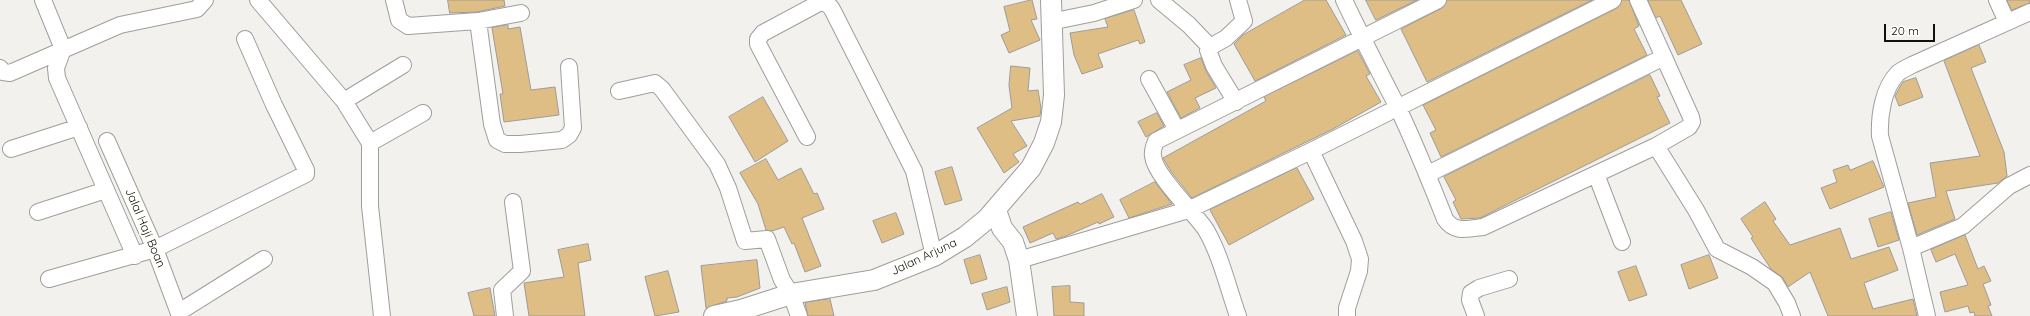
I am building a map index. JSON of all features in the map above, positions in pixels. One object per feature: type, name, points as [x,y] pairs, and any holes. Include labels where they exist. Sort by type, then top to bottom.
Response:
[{"type":"street","points":[[43,0],[63,49],[56,68],[57,78],[135,256]]},
{"type":"street","points":[[0,68],[3,72],[10,73],[120,25],[197,9],[205,0]]},
{"type":"street","points":[[258,0],[344,101],[370,143],[370,206],[382,316]]},
{"type":"street","points":[[394,0],[399,20],[408,26],[478,21],[521,13]]},
{"type":"street","name":"Jalan Arjuna","points":[[714,316],[742,310],[791,294],[874,280],[934,256],[995,219],[1031,168],[1044,143],[1051,122],[1054,95],[1050,22],[1051,0]]},
{"type":"street","points":[[1050,22],[1094,13],[1134,0]]},
{"type":"street","points":[[1159,0],[1189,25],[1210,47]]},
{"type":"street","points":[[1210,47],[1226,38],[1244,22],[1238,0]]},
{"type":"street","points":[[1344,0],[1361,38],[1397,107],[1428,174],[1445,218],[1448,224],[1456,229],[1483,227],[1685,131],[1692,122],[1638,0]]},
{"type":"street","points":[[1238,316],[1212,241],[1205,229],[1188,210],[1153,157],[1153,148],[1156,141],[1438,0]]},
{"type":"street","points":[[1019,260],[1188,210],[1311,151],[1613,0]]},
{"type":"street","points":[[1997,0],[2007,22]]},
{"type":"street","points":[[807,137],[758,44],[758,36],[824,1],[833,11],[914,171],[934,256]]},
{"type":"street","points":[[1927,316],[1911,248],[1880,136],[1879,120],[1889,87],[1898,73],[1912,65],[2030,12]]},
{"type":"street","points":[[478,21],[492,124],[497,140],[505,144],[556,140],[569,135],[573,128],[569,67]]},
{"type":"street","points":[[49,279],[135,256],[155,249],[306,174],[306,170],[274,105],[245,39]]},
{"type":"street","points":[[1210,47],[1209,52],[1214,66],[1236,102]]},
{"type":"street","points":[[1428,174],[1664,57]]},
{"type":"street","points":[[344,101],[403,65]]},
{"type":"street","points":[[1149,79],[1177,130]]},
{"type":"street","points":[[619,90],[655,83],[662,89],[717,164],[728,188],[745,241],[767,239],[782,280],[791,294],[799,316]]},
{"type":"street","points":[[370,143],[423,113]]},
{"type":"street","points":[[12,149],[79,128]]},
{"type":"street","name":"Jalal Haji Boan","points":[[107,140],[155,249],[180,314]]},
{"type":"street","points":[[1656,146],[1696,210],[1717,249],[1752,267],[1775,283],[1787,303],[1792,316]]},
{"type":"street","points":[[1311,151],[1354,241],[1360,259],[1359,271],[1347,308],[1347,316]]},
{"type":"street","points":[[1596,174],[1622,242]]},
{"type":"street","points":[[1911,248],[1963,226],[2009,186],[2030,175]]},
{"type":"street","points":[[38,212],[106,190]]},
{"type":"street","points":[[505,316],[502,290],[522,271],[513,202]]},
{"type":"street","points":[[995,219],[1012,242],[1019,260],[1027,316]]},
{"type":"street","points":[[180,314],[264,259]]},
{"type":"street","points":[[1476,316],[1470,300],[1471,293],[1479,288],[1509,279]]},
{"type":"building","points":[[448,0],[504,0],[505,6],[477,12],[450,13]]},
{"type":"building","points":[[1032,0],[1037,19],[1031,20],[1040,40],[1009,53],[1001,35],[1010,31],[1004,7]]},
{"type":"building","points":[[1305,0],[1326,0],[1346,35],[1255,81],[1234,44],[1243,35]]},
{"type":"building","points":[[1366,0],[1417,0],[1376,20]]},
{"type":"building","points":[[1447,0],[1592,0],[1427,82],[1401,29],[1442,8]]},
{"type":"building","points":[[1622,0],[1629,0],[1639,26],[1634,29],[1647,55],[1441,157],[1430,133],[1436,130],[1423,105],[1617,8]]},
{"type":"building","points":[[1648,0],[1681,0],[1702,44],[1678,55],[1660,16],[1656,18]]},
{"type":"building","points":[[2007,0],[2030,0],[2030,3],[2012,10]]},
{"type":"building","points":[[1134,10],[1145,42],[1140,44],[1138,40],[1098,54],[1103,67],[1082,74],[1074,55],[1070,33],[1108,27],[1105,19]]},
{"type":"building","points":[[508,25],[508,29],[520,27],[531,90],[555,87],[559,115],[504,122],[500,94],[503,94],[492,28]]},
{"type":"building","points":[[1979,45],[1986,62],[1971,68],[2004,152],[2007,176],[1998,183],[1946,191],[1955,219],[1917,235],[1908,203],[1936,197],[1930,163],[1980,156],[1944,61]]},
{"type":"building","points":[[1358,51],[1370,74],[1366,76],[1381,102],[1333,129],[1192,198],[1172,173],[1163,158],[1266,101],[1264,97]]},
{"type":"building","points":[[1201,58],[1206,71],[1216,88],[1195,98],[1200,108],[1181,118],[1167,92],[1191,80],[1184,65]]},
{"type":"building","points":[[1011,66],[1030,68],[1028,91],[1038,90],[1041,108],[1040,116],[1011,121],[1027,146],[1013,154],[1019,162],[1004,173],[977,128],[1012,108],[1009,86]]},
{"type":"building","points":[[1650,75],[1660,96],[1657,97],[1670,123],[1480,218],[1461,219],[1453,202],[1456,200],[1444,177]]},
{"type":"building","points":[[1916,78],[1923,97],[1899,106],[1895,96],[1901,85],[1903,82]]},
{"type":"building","points":[[763,97],[788,141],[755,162],[729,117]]},
{"type":"building","points":[[1157,113],[1164,126],[1146,137],[1138,122]]},
{"type":"building","points":[[766,159],[778,180],[801,168],[814,194],[817,193],[824,209],[802,218],[821,266],[805,272],[794,243],[792,244],[784,227],[772,231],[766,230],[758,204],[740,173]]},
{"type":"building","points":[[1873,161],[1884,187],[1830,209],[1821,188],[1837,182],[1833,170],[1848,165],[1850,170]]},
{"type":"building","points":[[952,167],[962,200],[945,205],[935,172]]},
{"type":"building","points":[[1297,168],[1314,199],[1229,245],[1210,210]]},
{"type":"building","points":[[1155,182],[1172,204],[1129,218],[1120,200]]},
{"type":"building","points":[[1102,194],[1114,217],[1099,224],[1098,222],[1066,236],[1056,239],[1053,233],[1030,243],[1023,227],[1078,202],[1080,204]]},
{"type":"building","points":[[1765,202],[1776,219],[1773,221],[1790,245],[1840,228],[1851,259],[1889,247],[1898,270],[1864,283],[1873,309],[1913,299],[1917,316],[1828,316],[1810,272],[1788,287],[1783,278],[1771,269],[1751,238],[1753,237],[1741,219]]},
{"type":"building","points":[[1891,212],[1899,240],[1878,247],[1869,219]]},
{"type":"building","points":[[896,213],[904,234],[882,243],[873,221]]},
{"type":"building","points":[[1965,235],[1978,269],[1984,266],[1991,281],[1983,284],[1991,305],[1988,306],[1992,316],[1975,316],[1974,312],[1970,313],[1968,306],[1945,312],[1940,292],[1968,285],[1955,254],[1936,262],[1931,250]]},
{"type":"building","points":[[588,244],[591,260],[578,263],[585,316],[529,316],[524,283],[564,277],[558,250]]},
{"type":"building","points":[[980,255],[987,279],[971,284],[964,260]]},
{"type":"building","points":[[1709,255],[1718,278],[1689,289],[1681,265]]},
{"type":"building","points":[[757,260],[760,288],[737,297],[727,298],[727,301],[706,308],[701,266]]},
{"type":"building","points":[[1636,266],[1647,295],[1629,301],[1618,272]]},
{"type":"building","points":[[668,271],[679,312],[655,316],[645,277]]},
{"type":"building","points":[[1070,286],[1070,302],[1084,303],[1084,316],[1054,316],[1052,287]]},
{"type":"building","points":[[1007,287],[1010,302],[987,310],[982,294]]},
{"type":"building","points":[[490,288],[495,316],[474,316],[468,293]]},
{"type":"building","points":[[830,299],[834,316],[808,316],[805,303]]}]
